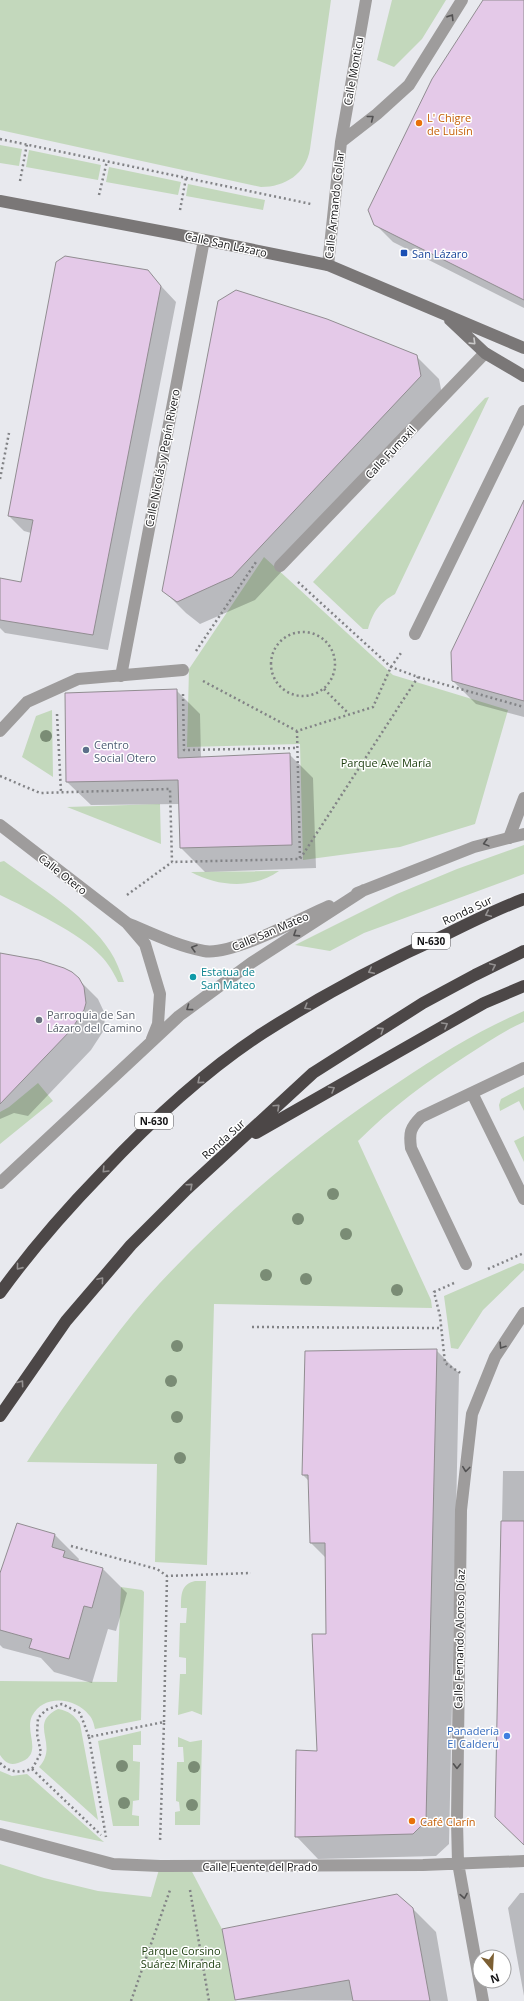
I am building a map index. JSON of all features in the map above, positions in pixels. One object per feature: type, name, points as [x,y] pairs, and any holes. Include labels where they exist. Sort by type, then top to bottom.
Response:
[{"type":"highway","name":"Ronda Sur","points":[[0,1293],[47,1232],[123,1151],[166,1109],[215,1069],[262,1034],[340,987],[421,946],[524,899]]},
{"type":"highway","name":"Ronda Sur","points":[[0,1416],[15,1392],[66,1321],[131,1245],[187,1189],[313,1073],[423,1003],[524,951]]},
{"type":"highway","points":[[238,1143],[484,1002],[524,986]]},
{"type":"street","name":"Calle Monticu","points":[[340,142],[366,0]]},
{"type":"street","name":"Calle Armando Collar","points":[[328,265],[340,142],[377,114],[409,85],[462,0]]},
{"type":"street","name":"Calle San Lázaro","points":[[0,201],[328,265],[524,348]]},
{"type":"street","name":"Calle Nicolás y Pepín Rivero","points":[[120,676],[204,240]]},
{"type":"street","name":"Calle San Lázaro","points":[[445,315],[485,353],[524,376]]},
{"type":"street","name":"Calle Fumaxil","points":[[280,566],[296,552],[485,353]]},
{"type":"street","points":[[415,634],[524,411]]},
{"type":"street","points":[[0,731],[27,702],[78,679],[183,670]]},
{"type":"street","points":[[509,838],[524,798]]},
{"type":"street","name":"Calle Otero","points":[[0,824],[126,923]]},
{"type":"street","name":"Calle San Mateo","points":[[126,923],[172,942],[205,951],[233,949],[364,890],[474,847],[524,834]]},
{"type":"street","points":[[0,1183],[179,1016],[251,963],[364,890]]},
{"type":"street","points":[[126,923],[145,944],[160,994],[158,1024],[150,1043]]},
{"type":"street","points":[[466,1264],[412,1148],[410,1134],[414,1124],[421,1117],[524,1068]]},
{"type":"street","points":[[472,1093],[524,1199]]},
{"type":"street","name":"Calle Fernando Alonso Díaz","points":[[483,2001],[458,1863],[457,1821],[461,1510],[472,1414],[495,1357],[524,1313]]},
{"type":"street","name":"Calle Fuente del Prado","points":[[0,1834],[113,1864],[160,1866],[423,1865],[524,1862]]},
{"type":"path","points":[[0,139],[333,209]]},
{"type":"path","points":[[16,204],[27,144]]},
{"type":"path","points":[[94,219],[107,161]]},
{"type":"path","points":[[175,234],[186,178]]},
{"type":"path","points":[[0,479],[9,433]]},
{"type":"path","points":[[298,748],[184,750],[183,670],[263,551],[391,667],[418,678],[524,707]]},
{"type":"path","points":[[302,632],[312,633],[322,637],[330,645],[336,666],[330,682],[324,688],[316,693],[301,696],[291,694],[278,684],[273,676],[270,665],[271,656],[276,646],[283,639],[302,632]]},
{"type":"path","points":[[183,670],[297,731],[373,706],[391,667]]},
{"type":"path","points":[[300,859],[418,678]]},
{"type":"path","points":[[324,688],[349,714]]},
{"type":"path","points":[[56,689],[60,792]]},
{"type":"path","points":[[297,731],[300,859]]},
{"type":"path","points":[[0,776],[40,793],[170,789],[172,862]]},
{"type":"path","points":[[109,909],[172,862],[300,859]]},
{"type":"path","points":[[436,1298],[445,1362],[483,1387]]},
{"type":"path","points":[[252,1327],[441,1328]]},
{"type":"path","points":[[71,1546],[157,1569],[166,1576],[251,1573]]},
{"type":"path","points":[[160,1866],[166,1576]]},
{"type":"path","points":[[0,1763],[6,1769],[20,1773],[32,1769],[41,1753],[37,1734],[38,1718],[46,1710],[62,1704],[80,1713],[89,1737],[107,1841],[32,1769]]},
{"type":"path","points":[[89,1737],[164,1722]]},
{"type":"path","points":[[130,2001],[182,1866]]},
{"type":"path","points":[[182,1866],[209,2001]]},
{"type":"green space","points":[[0,0],[331,0],[308,158],[299,172],[286,182],[278,185],[261,187],[0,130]]},
{"type":"green space","points":[[392,0],[446,0],[422,39],[394,67],[377,60]]},
{"type":"green space","points":[[0,145],[22,149],[19,166],[0,163]]},
{"type":"green space","points":[[29,150],[101,165],[98,180],[26,167]]},
{"type":"green space","points":[[109,167],[181,182],[178,195],[106,182]]},
{"type":"green space","points":[[188,184],[265,200],[263,210],[186,196]]},
{"type":"green space","points":[[489,397],[395,594],[377,608],[368,629],[363,629],[313,582],[485,398]]},
{"type":"green space","name":"Parque Ave María","points":[[264,557],[393,675],[508,710],[475,824],[400,847],[303,860],[300,744],[187,747],[189,669]]},
{"type":"green space","points":[[52,710],[53,777],[22,757],[36,716]]},
{"type":"green space","points":[[160,804],[161,844],[67,807]]},
{"type":"green space","points":[[524,845],[524,874],[364,933],[330,951],[295,945],[397,894],[457,869]]},
{"type":"green space","points":[[4,861],[61,902],[101,938],[112,954],[124,982],[118,982],[111,968],[92,947],[54,922],[0,895],[0,862]]},
{"type":"green space","points":[[279,871],[258,881],[236,884],[213,881],[191,872]]},
{"type":"green space","points":[[524,1011],[524,1022],[494,1038],[437,1075],[396,1106],[358,1141],[431,1300],[432,1308],[214,1304],[207,1565],[155,1562],[157,1464],[27,1462],[84,1378],[133,1314],[186,1256],[243,1201],[303,1151],[366,1104],[429,1062],[492,1026]]},
{"type":"green space","points":[[38,1083],[53,1101],[0,1144],[0,1112],[9,1107]]},
{"type":"green space","points":[[524,1087],[524,1111],[519,1101],[500,1111],[499,1105],[501,1099]]},
{"type":"green space","points":[[524,1136],[524,1162],[514,1141]]},
{"type":"green space","points":[[520,1263],[524,1264],[524,1270],[483,1310],[458,1349],[451,1348],[444,1296]]},
{"type":"green space","points":[[206,1581],[202,1715],[192,1711],[178,1715],[180,1674],[186,1674],[186,1658],[179,1657],[180,1623],[186,1623],[187,1608],[181,1608],[182,1595],[184,1587],[190,1582]]},
{"type":"green space","points":[[121,1587],[142,1590],[144,1592],[141,1720],[95,1729],[91,1718],[83,1709],[68,1702],[60,1700],[52,1701],[37,1709],[32,1716],[30,1729],[32,1749],[30,1755],[18,1763],[8,1763],[0,1755],[0,1681],[117,1682]]},
{"type":"green space","points":[[58,1709],[71,1714],[80,1724],[98,1820],[39,1767],[45,1759],[45,1721],[49,1715]]},
{"type":"green space","points":[[141,1731],[141,1745],[133,1745],[133,1761],[140,1762],[139,1800],[133,1801],[132,1815],[139,1816],[139,1826],[113,1826],[98,1741]]},
{"type":"green space","points":[[178,1737],[190,1742],[202,1740],[200,1825],[175,1825],[175,1812],[180,1811],[179,1802],[176,1801],[177,1762],[184,1762],[183,1747],[178,1747]]},
{"type":"green space","points":[[0,1771],[12,1776],[27,1774],[104,1842],[0,1820]]},
{"type":"green space","name":"Parque Corsino Suárez Miranda","points":[[0,1864],[44,1878],[98,1891],[151,1897],[160,1866],[189,1866],[222,1929],[235,2001],[0,2001]]},
{"type":"building","points":[[483,0],[524,0],[524,300],[374,225],[368,210],[432,79]]},
{"type":"building","points":[[65,256],[148,270],[161,286],[93,635],[0,620],[0,578],[21,582],[33,520],[8,516],[56,262]]},
{"type":"building","points":[[236,290],[327,319],[417,355],[421,376],[232,577],[177,602],[162,591],[218,301]]},
{"type":"building","points":[[524,500],[524,701],[452,681],[451,652]]},
{"type":"building","points":[[177,689],[178,758],[290,753],[292,845],[180,848],[178,780],[66,782],[65,693]]},
{"type":"building","name":"Parroquia de San Lázaro del Camino","points":[[0,953],[39,960],[72,972],[79,978],[84,987],[86,1003],[84,1010],[71,1030],[0,1104]]},
{"type":"building","points":[[437,1349],[426,1821],[413,1834],[295,1837],[296,1750],[317,1751],[312,1634],[326,1634],[325,1543],[310,1543],[308,1475],[302,1475],[305,1351]]},
{"type":"building","points":[[501,1521],[524,1521],[524,1845],[495,1817]]},
{"type":"building","points":[[17,1523],[55,1534],[52,1547],[65,1551],[63,1557],[103,1568],[92,1608],[84,1606],[69,1659],[29,1648],[32,1639],[0,1630],[0,1573]]},
{"type":"building","points":[[397,1894],[413,1908],[430,2001],[353,2001],[349,1980],[235,2000],[222,1929]]},
{"type":"place","name":"L' Chigre de Luisín","points":[[419,123]]},
{"type":"place","name":"San Lázaro","points":[[404,253]]},
{"type":"place","name":"Centro Social Otero","points":[[86,750]]},
{"type":"place","name":"Estatua de San Mateo","points":[[193,977]]},
{"type":"place","name":"Parroquia de San Lázaro del Camino","points":[[39,1020]]},
{"type":"place","name":"Panadería El Calderu","points":[[507,1736]]},
{"type":"place","name":"Café Clarín","points":[[412,1821]]}]
